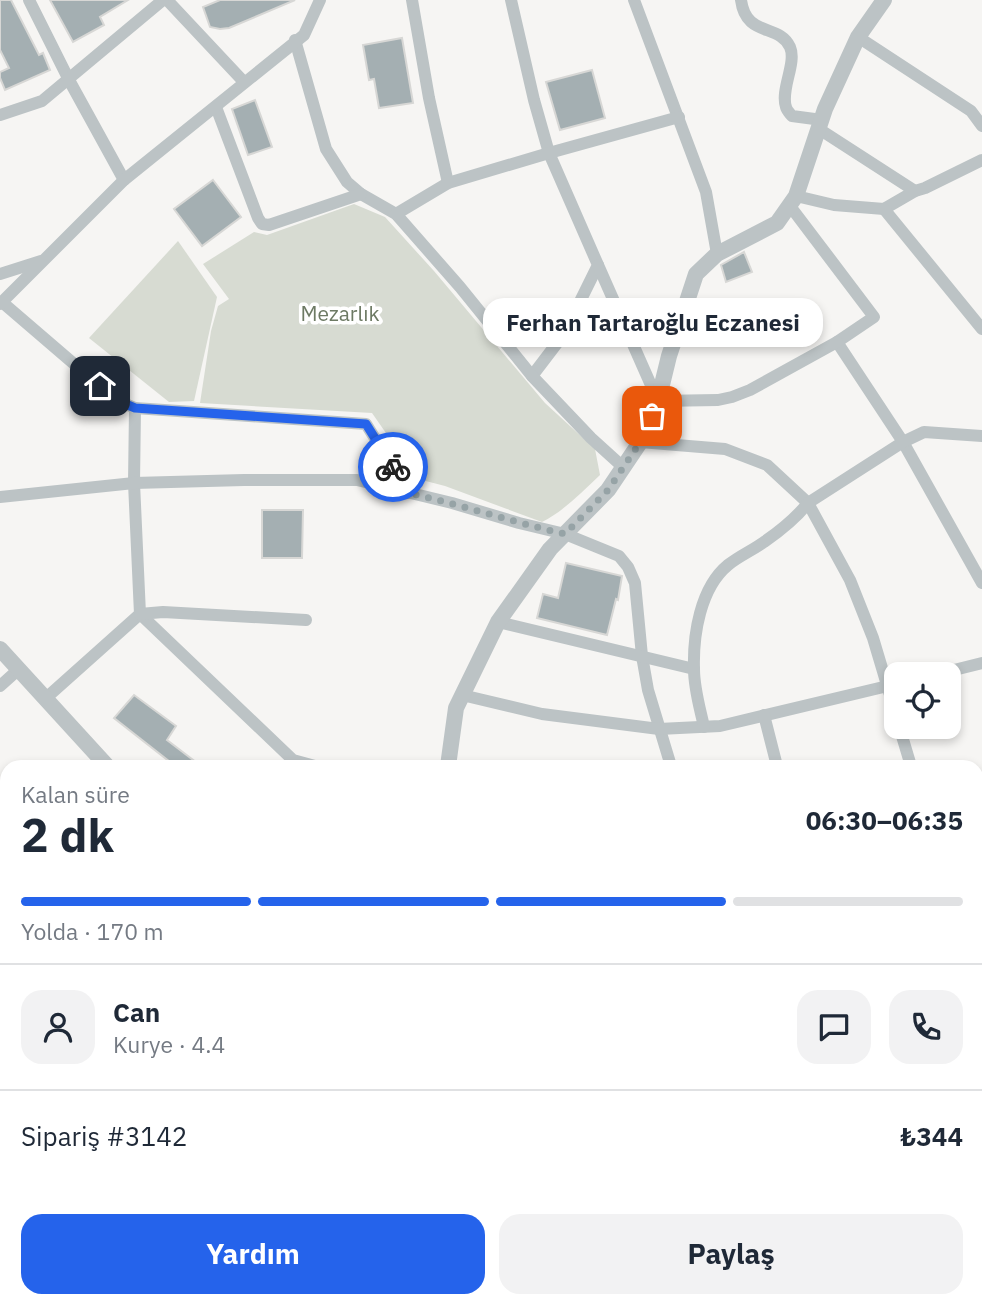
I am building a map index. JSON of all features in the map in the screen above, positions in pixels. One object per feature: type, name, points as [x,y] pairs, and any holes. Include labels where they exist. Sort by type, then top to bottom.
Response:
[{"type":"street","points":[[29,0],[124,180]]},
{"type":"street","points":[[0,115],[42,101],[165,0],[244,82]]},
{"type":"street","points":[[320,0],[304,35],[124,180],[1,303],[116,400],[135,408],[366,424],[409,493]]},
{"type":"street","points":[[412,0],[429,98],[448,183]]},
{"type":"street","points":[[511,0],[534,100],[550,153],[657,401]]},
{"type":"street","points":[[741,0],[746,17],[751,23],[783,38],[789,44],[791,52],[785,98],[786,108],[792,116],[820,124],[915,191]]},
{"type":"street","points":[[449,760],[456,708],[498,622],[550,549],[608,490],[647,432],[668,356],[696,274],[717,254],[777,223],[793,201],[825,109],[858,37],[884,0]]},
{"type":"street","points":[[640,1],[706,192],[717,254]]},
{"type":"street","points":[[858,37],[971,111],[982,126]]},
{"type":"street","points":[[295,40],[326,149],[347,182],[361,194],[396,214],[532,376],[591,438],[623,467]]},
{"type":"street","points":[[216,107],[262,224],[270,225],[361,194]]},
{"type":"street","points":[[396,214],[448,183],[679,117]]},
{"type":"street","points":[[793,201],[884,209],[915,191],[982,160]]},
{"type":"street","points":[[657,401],[718,400],[732,397],[750,390],[837,342],[874,317],[793,201]]},
{"type":"street","points":[[884,209],[982,328]]},
{"type":"street","points":[[2,271],[44,260]]},
{"type":"street","points":[[532,376],[564,334],[598,265]]},
{"type":"street","points":[[837,342],[903,442],[982,583]]},
{"type":"street","points":[[135,408],[134,483],[140,614],[293,760]]},
{"type":"street","points":[[704,727],[694,669],[696,634],[709,588],[728,565],[765,542],[808,503],[903,442],[924,432],[982,436]]},
{"type":"street","points":[[640,442],[725,449],[767,465],[808,503],[850,580],[884,665]]},
{"type":"street","points":[[0,496],[134,483],[357,480],[565,534],[619,556],[628,567],[635,583],[648,690],[669,760]]},
{"type":"street","points":[[46,698],[140,614],[163,612],[306,620]]},
{"type":"street","points":[[498,622],[694,669]]},
{"type":"street","points":[[0,649],[102,760]]},
{"type":"street","points":[[961,668],[982,663]]},
{"type":"street","points":[[0,686],[19,669]]},
{"type":"street","points":[[462,695],[542,713],[659,729],[720,726],[884,687]]},
{"type":"street","points":[[764,715],[775,760]]},
{"type":"street","points":[[903,739],[909,760]]},
{"type":"green space","name":"Mezarlık","points":[[354,204],[385,217],[545,403],[595,449],[600,475],[550,518],[542,522],[445,486],[418,479],[372,413],[200,403],[211,331],[218,306],[229,299],[203,264],[254,232],[267,235]]},
{"type":"green space","points":[[178,241],[217,297],[194,401],[169,402],[89,338]]},
{"type":"building","points":[[0,0],[11,0],[39,55],[43,53],[50,70],[5,90],[0,72],[9,68],[0,50]]},
{"type":"building","points":[[50,0],[128,0],[100,17],[104,25],[73,42]]},
{"type":"building","points":[[220,0],[295,0],[229,28],[220,29],[210,27],[203,7]]},
{"type":"building","points":[[402,38],[413,103],[379,108],[374,79],[369,80],[363,45]]},
{"type":"building","points":[[592,70],[605,118],[560,130],[546,82]]},
{"type":"building","points":[[255,100],[272,147],[248,155],[232,109]]},
{"type":"building","points":[[213,180],[241,217],[202,246],[174,209]]},
{"type":"building","points":[[744,252],[752,272],[726,282],[721,265]]},
{"type":"building","points":[[262,510],[303,510],[302,558],[262,558]]},
{"type":"building","points":[[566,563],[622,576],[607,635],[537,618],[543,594],[558,598]]},
{"type":"building","points":[[134,695],[176,726],[167,740],[193,760],[167,760],[114,718]]},
{"type":"way so far","points":[[393,467],[409,493],[565,534],[608,490],[647,432],[652,416]]},
{"type":"place","name":"Ferhan Tartaroğlu Eczanesi","points":[[652,416]]},
{"type":"route","points":[[100,386],[116,400],[135,408],[366,424],[393,467]]}]
